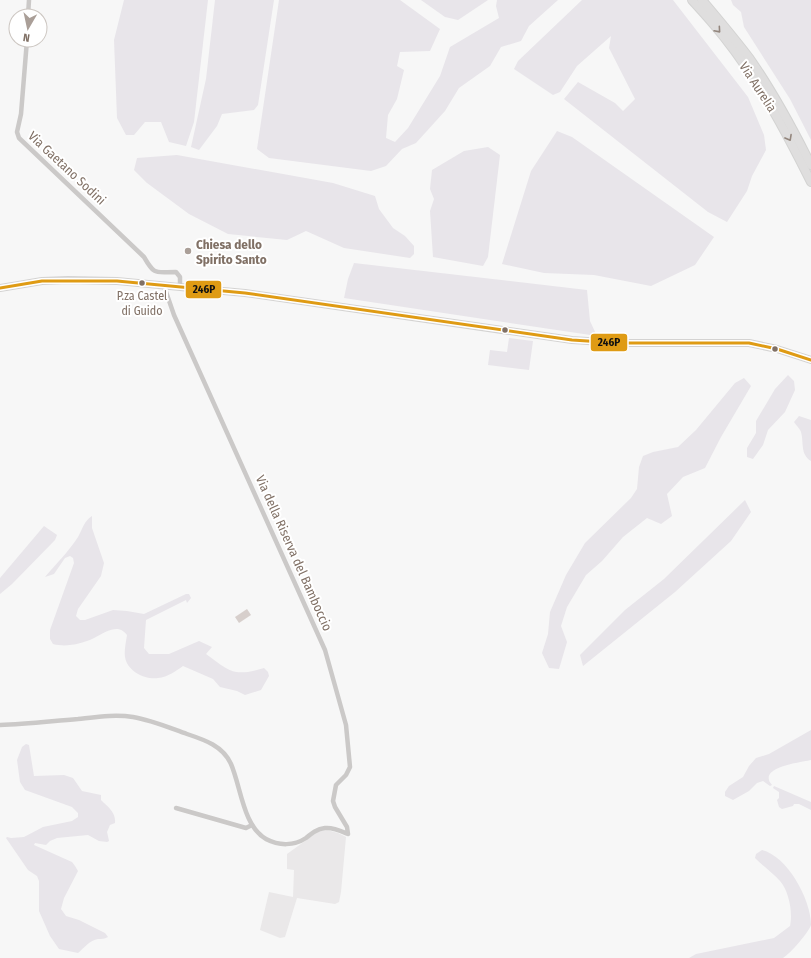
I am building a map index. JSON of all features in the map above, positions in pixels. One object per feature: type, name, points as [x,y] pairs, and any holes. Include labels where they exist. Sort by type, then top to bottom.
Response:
[{"type":"highway","name":"Via Aurelia","points":[[692,0],[724,38],[764,94],[794,147],[811,182]]},
{"type":"highway","name":"Via Aurelia","points":[[702,0],[751,61],[782,112],[811,165]]},
{"type":"street","name":"Via Gaetano Sodini","points":[[26,48],[21,114],[17,132],[19,138],[144,257],[151,269],[157,272],[176,272],[180,277],[180,287]]},
{"type":"street","points":[[0,288],[42,281],[117,281],[245,293],[572,340],[618,343],[749,343],[777,349],[811,360]]},
{"type":"street","name":"Via della Riserva del Bamboccio","points":[[164,286],[174,315],[325,650],[346,725],[350,767],[346,775],[335,787],[333,801],[347,827],[348,834],[332,828],[323,828],[297,842],[282,844],[262,837],[252,825]]},
{"type":"street","points":[[0,725],[126,716],[145,720],[199,739],[216,746],[227,756],[252,825],[246,828],[176,808]]},
{"type":"shaded area","points":[[124,0],[208,0],[194,122],[186,146],[169,142],[161,122],[145,122],[134,135],[126,135],[117,118],[114,40]]},
{"type":"shaded area","points":[[215,0],[274,0],[258,105],[254,110],[222,114],[217,126],[199,150],[191,147],[206,79]]},
{"type":"shaded area","points":[[279,0],[400,0],[440,29],[430,51],[400,52],[397,66],[404,70],[397,99],[388,115],[386,138],[395,142],[408,128],[440,76],[450,47],[499,18],[496,6],[497,0],[558,0],[529,26],[521,41],[501,47],[490,66],[459,88],[445,111],[416,143],[402,149],[386,166],[371,171],[269,158],[257,149]]},
{"type":"shaded area","points":[[421,0],[488,0],[458,20],[445,17]]},
{"type":"shaded area","points":[[582,0],[673,0],[748,97],[764,135],[766,150],[752,176],[747,191],[727,222],[708,212],[564,99],[578,82],[615,103],[623,111],[635,99],[609,48],[611,36],[577,66],[560,92],[553,95],[514,69],[518,61]]},
{"type":"shaded area","points":[[731,0],[811,0],[811,140],[790,99],[744,27],[741,12],[733,5]]},
{"type":"shaded area","points":[[557,131],[572,137],[714,237],[695,265],[651,286],[594,275],[544,273],[502,264],[531,171]]},
{"type":"shaded area","points":[[488,147],[500,155],[488,257],[483,266],[433,257],[430,211],[434,199],[430,189],[432,170],[464,151]]},
{"type":"shaded area","points":[[177,155],[333,183],[375,196],[379,209],[393,228],[405,236],[414,246],[414,254],[410,258],[344,248],[306,231],[287,240],[228,234],[189,214],[147,183],[134,170],[137,158]]},
{"type":"shaded area","points":[[354,263],[587,290],[590,321],[597,336],[344,298],[348,279]]},
{"type":"shaded area","points":[[509,338],[533,341],[529,370],[488,365],[490,350],[507,352]]},
{"type":"shaded area","points":[[788,375],[794,381],[795,390],[785,412],[768,430],[763,445],[753,459],[747,457],[747,448],[756,433],[756,421],[775,389]]},
{"type":"shaded area","points":[[744,378],[751,386],[721,437],[705,468],[683,477],[667,494],[672,516],[661,524],[647,518],[623,537],[602,561],[586,575],[567,607],[561,626],[567,642],[559,669],[549,668],[542,653],[548,634],[550,612],[566,575],[585,543],[631,498],[637,489],[639,467],[643,456],[653,452],[678,447],[696,430],[735,383]]},
{"type":"shaded area","points":[[799,416],[811,420],[811,461],[805,455],[801,432],[794,422]]},
{"type":"shaded area","points":[[745,500],[751,512],[731,541],[675,592],[583,666],[580,655],[625,610],[664,579]]},
{"type":"shaded area","points":[[92,516],[92,528],[104,563],[101,576],[78,609],[76,616],[80,620],[85,620],[113,610],[144,614],[186,594],[189,594],[191,598],[187,603],[186,600],[146,620],[144,648],[149,654],[169,654],[199,641],[212,647],[206,654],[227,669],[245,672],[264,668],[268,672],[269,676],[261,690],[245,695],[237,691],[220,687],[213,679],[183,666],[172,674],[162,677],[148,678],[137,674],[126,662],[125,652],[127,635],[118,629],[113,629],[79,644],[53,644],[50,639],[50,630],[74,563],[73,558],[70,556],[65,558],[54,574],[45,577],[71,547],[78,537],[85,522]]},
{"type":"shaded area","points":[[44,526],[57,535],[55,540],[12,584],[0,594],[0,578]]},
{"type":"shaded area","points":[[247,609],[251,615],[239,623],[235,617]]},
{"type":"shaded area","points":[[811,730],[811,760],[778,768],[773,771],[769,775],[769,781],[772,785],[770,786],[763,781],[757,783],[749,791],[733,800],[725,796],[725,792],[729,786],[743,777],[749,766],[756,758],[769,754]]},
{"type":"shaded area","points":[[26,744],[29,745],[34,776],[64,775],[73,778],[82,791],[101,795],[101,800],[111,810],[115,819],[115,823],[110,825],[107,832],[109,841],[107,842],[99,841],[88,835],[57,838],[50,841],[46,845],[35,843],[34,845],[72,862],[78,871],[64,898],[61,909],[66,916],[79,920],[105,933],[108,937],[92,941],[78,953],[59,949],[50,936],[39,911],[39,881],[37,876],[28,870],[6,838],[24,837],[43,827],[72,821],[78,817],[78,813],[72,807],[25,790],[20,782],[17,760],[22,747]]},
{"type":"shaded area","points":[[774,786],[811,802],[811,810],[799,804],[794,804],[793,806],[782,809],[779,807],[777,800],[779,798],[779,792],[773,788]]},
{"type":"shaded area","points":[[327,830],[346,837],[339,902],[335,904],[297,898],[285,937],[280,938],[260,930],[269,892],[293,897],[294,870],[287,869],[287,854],[319,831]]},
{"type":"shaded area","points":[[762,850],[771,854],[780,861],[796,880],[802,891],[810,915],[811,925],[807,933],[783,958],[689,958],[696,954],[774,938],[790,926],[790,902],[786,890],[777,878],[755,858],[756,854]]},
{"type":"transit line","name":"246P","points":[[0,288],[42,281],[117,281],[245,293],[572,340],[618,343],[749,343],[777,349],[811,360]]},
{"type":"place","name":"Chiesa dello Spirito Santo","points":[[188,251]]},
{"type":"place","name":"P.za Castel di Guido","points":[[142,283]]}]
